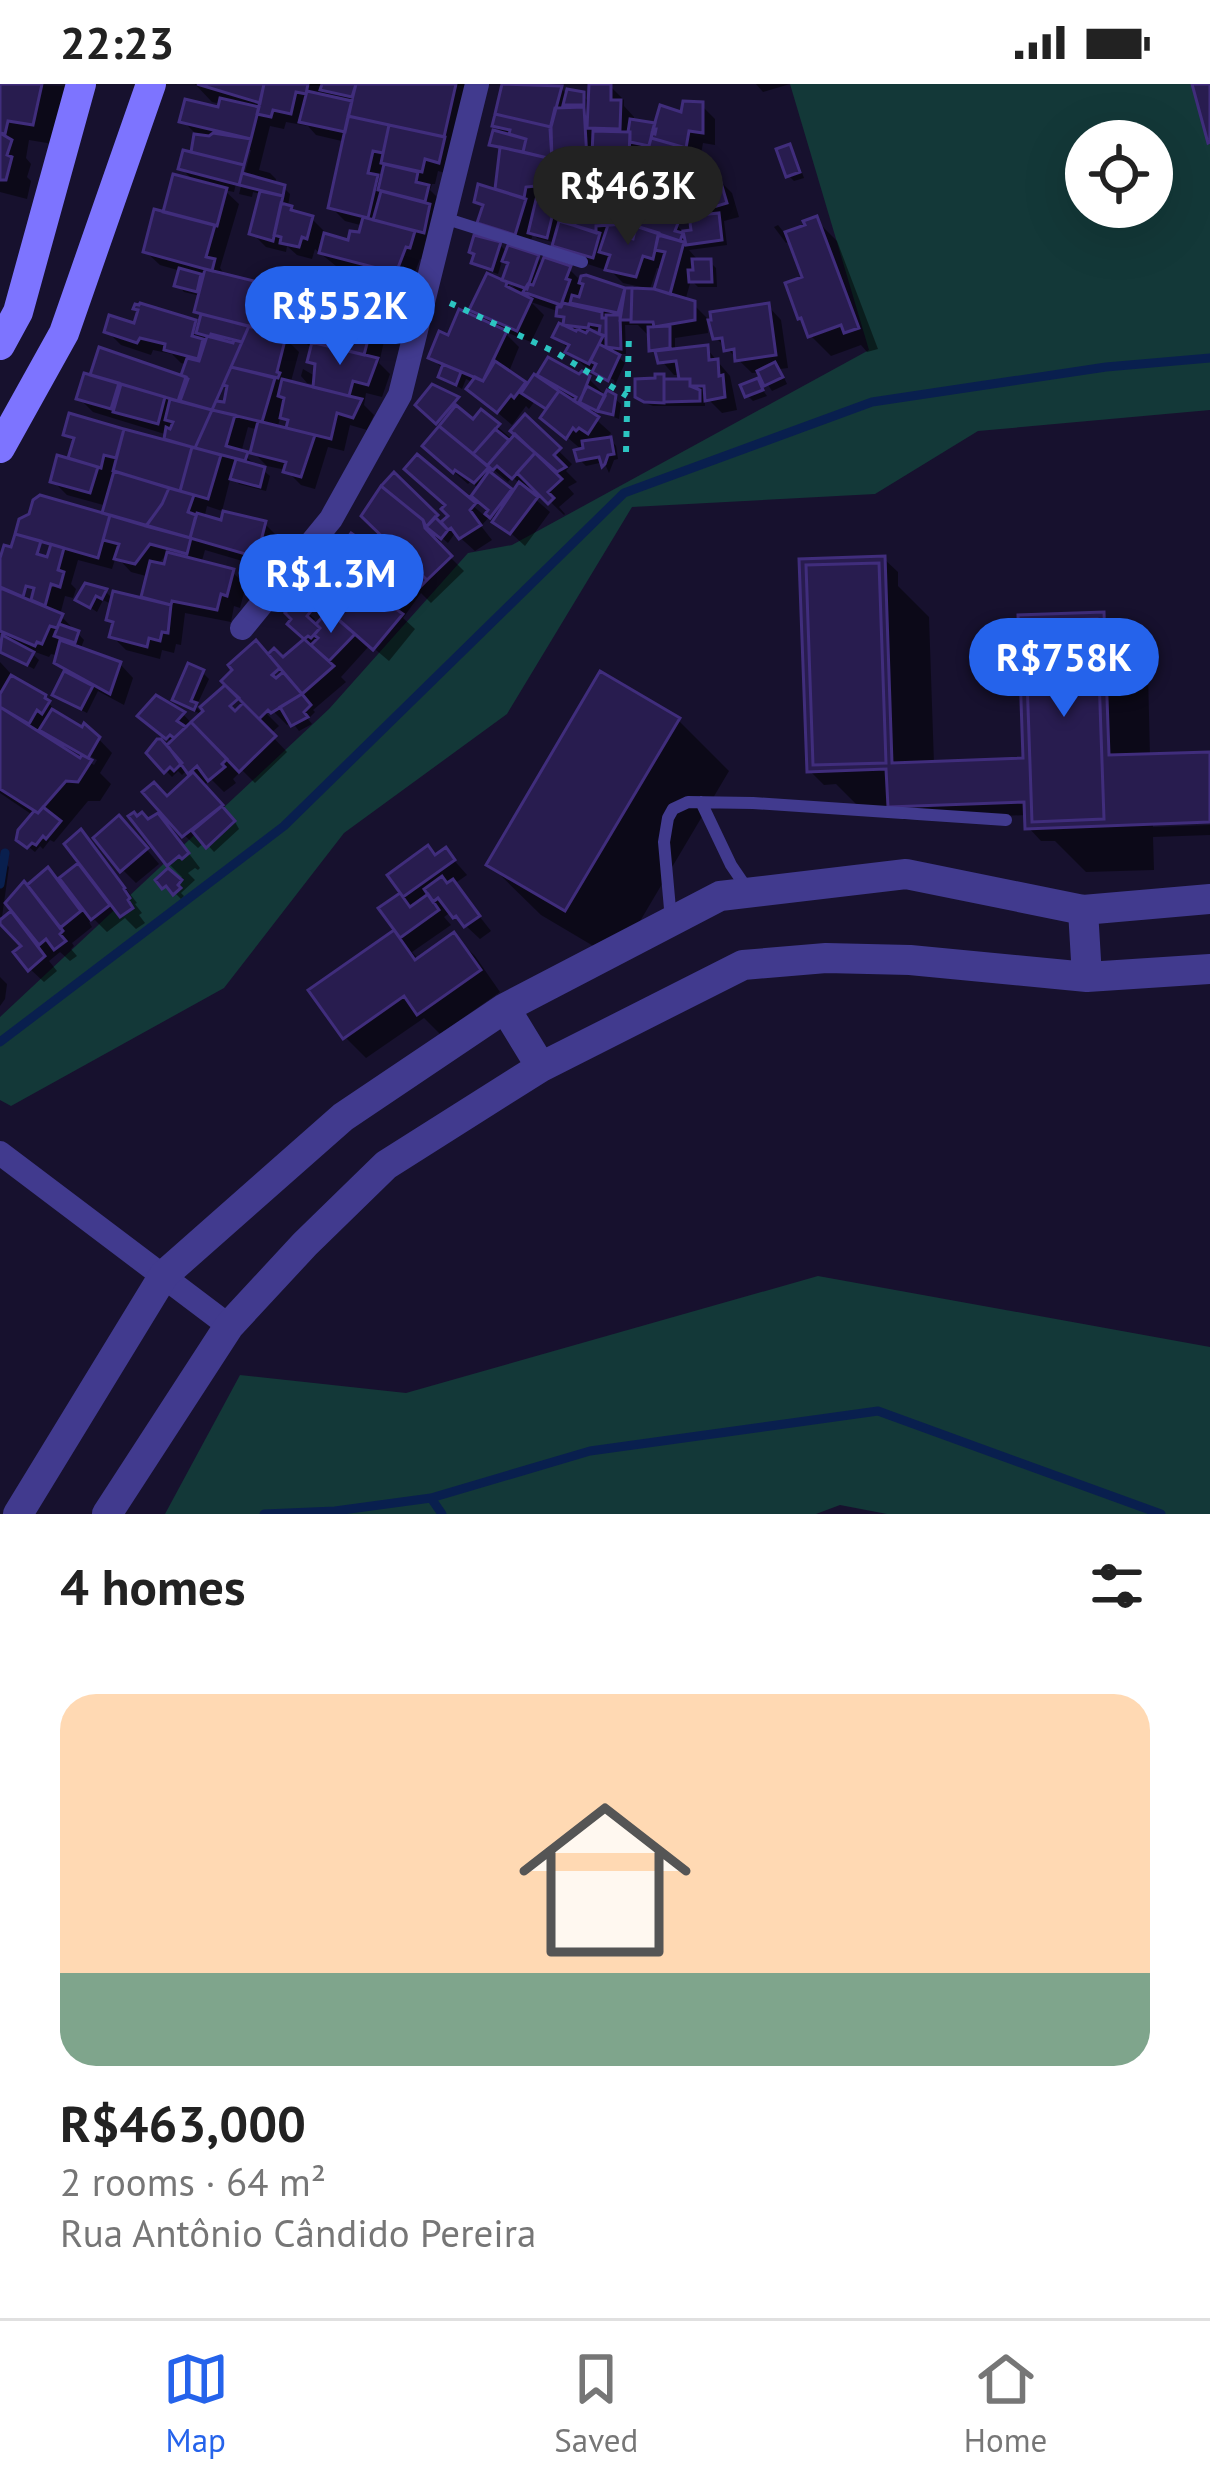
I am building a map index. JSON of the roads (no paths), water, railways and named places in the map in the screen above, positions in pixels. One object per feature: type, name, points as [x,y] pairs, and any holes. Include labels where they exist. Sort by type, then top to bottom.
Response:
[{"type":"main road","points":[[0,345],[18,312],[82,84]]},
{"type":"main road","points":[[0,448],[64,333],[152,84]]},
{"type":"street","points":[[242,628],[332,519],[400,395],[477,84]]},
{"type":"street","points":[[18,1514],[164,1275],[343,1117],[505,1008],[720,896],[906,874],[1083,910],[1210,898]]},
{"type":"street","points":[[1083,910],[1087,977]]},
{"type":"street","points":[[106,1514],[229,1326],[386,1166],[541,1066],[743,965],[826,958],[910,960],[1087,977],[1210,969]]},
{"type":"street","points":[[505,1008],[541,1066]]},
{"type":"street","points":[[0,1153],[229,1326]]},
{"type":"lane","points":[[444,218],[582,262]]},
{"type":"lane","points":[[700,802],[750,892]]},
{"type":"lane","points":[[671,922],[664,842],[668,818],[680,805],[700,802],[1006,820]]},
{"type":"waterway","points":[[0,1042],[284,826],[624,493],[872,402],[1106,367],[1210,358]]},
{"type":"waterway","points":[[0,884],[5,853]]},
{"type":"waterway","points":[[264,1514],[335,1511],[431,1498],[590,1451],[878,1411],[1161,1514]]},
{"type":"waterway","points":[[431,1498],[442,1514]]}]
